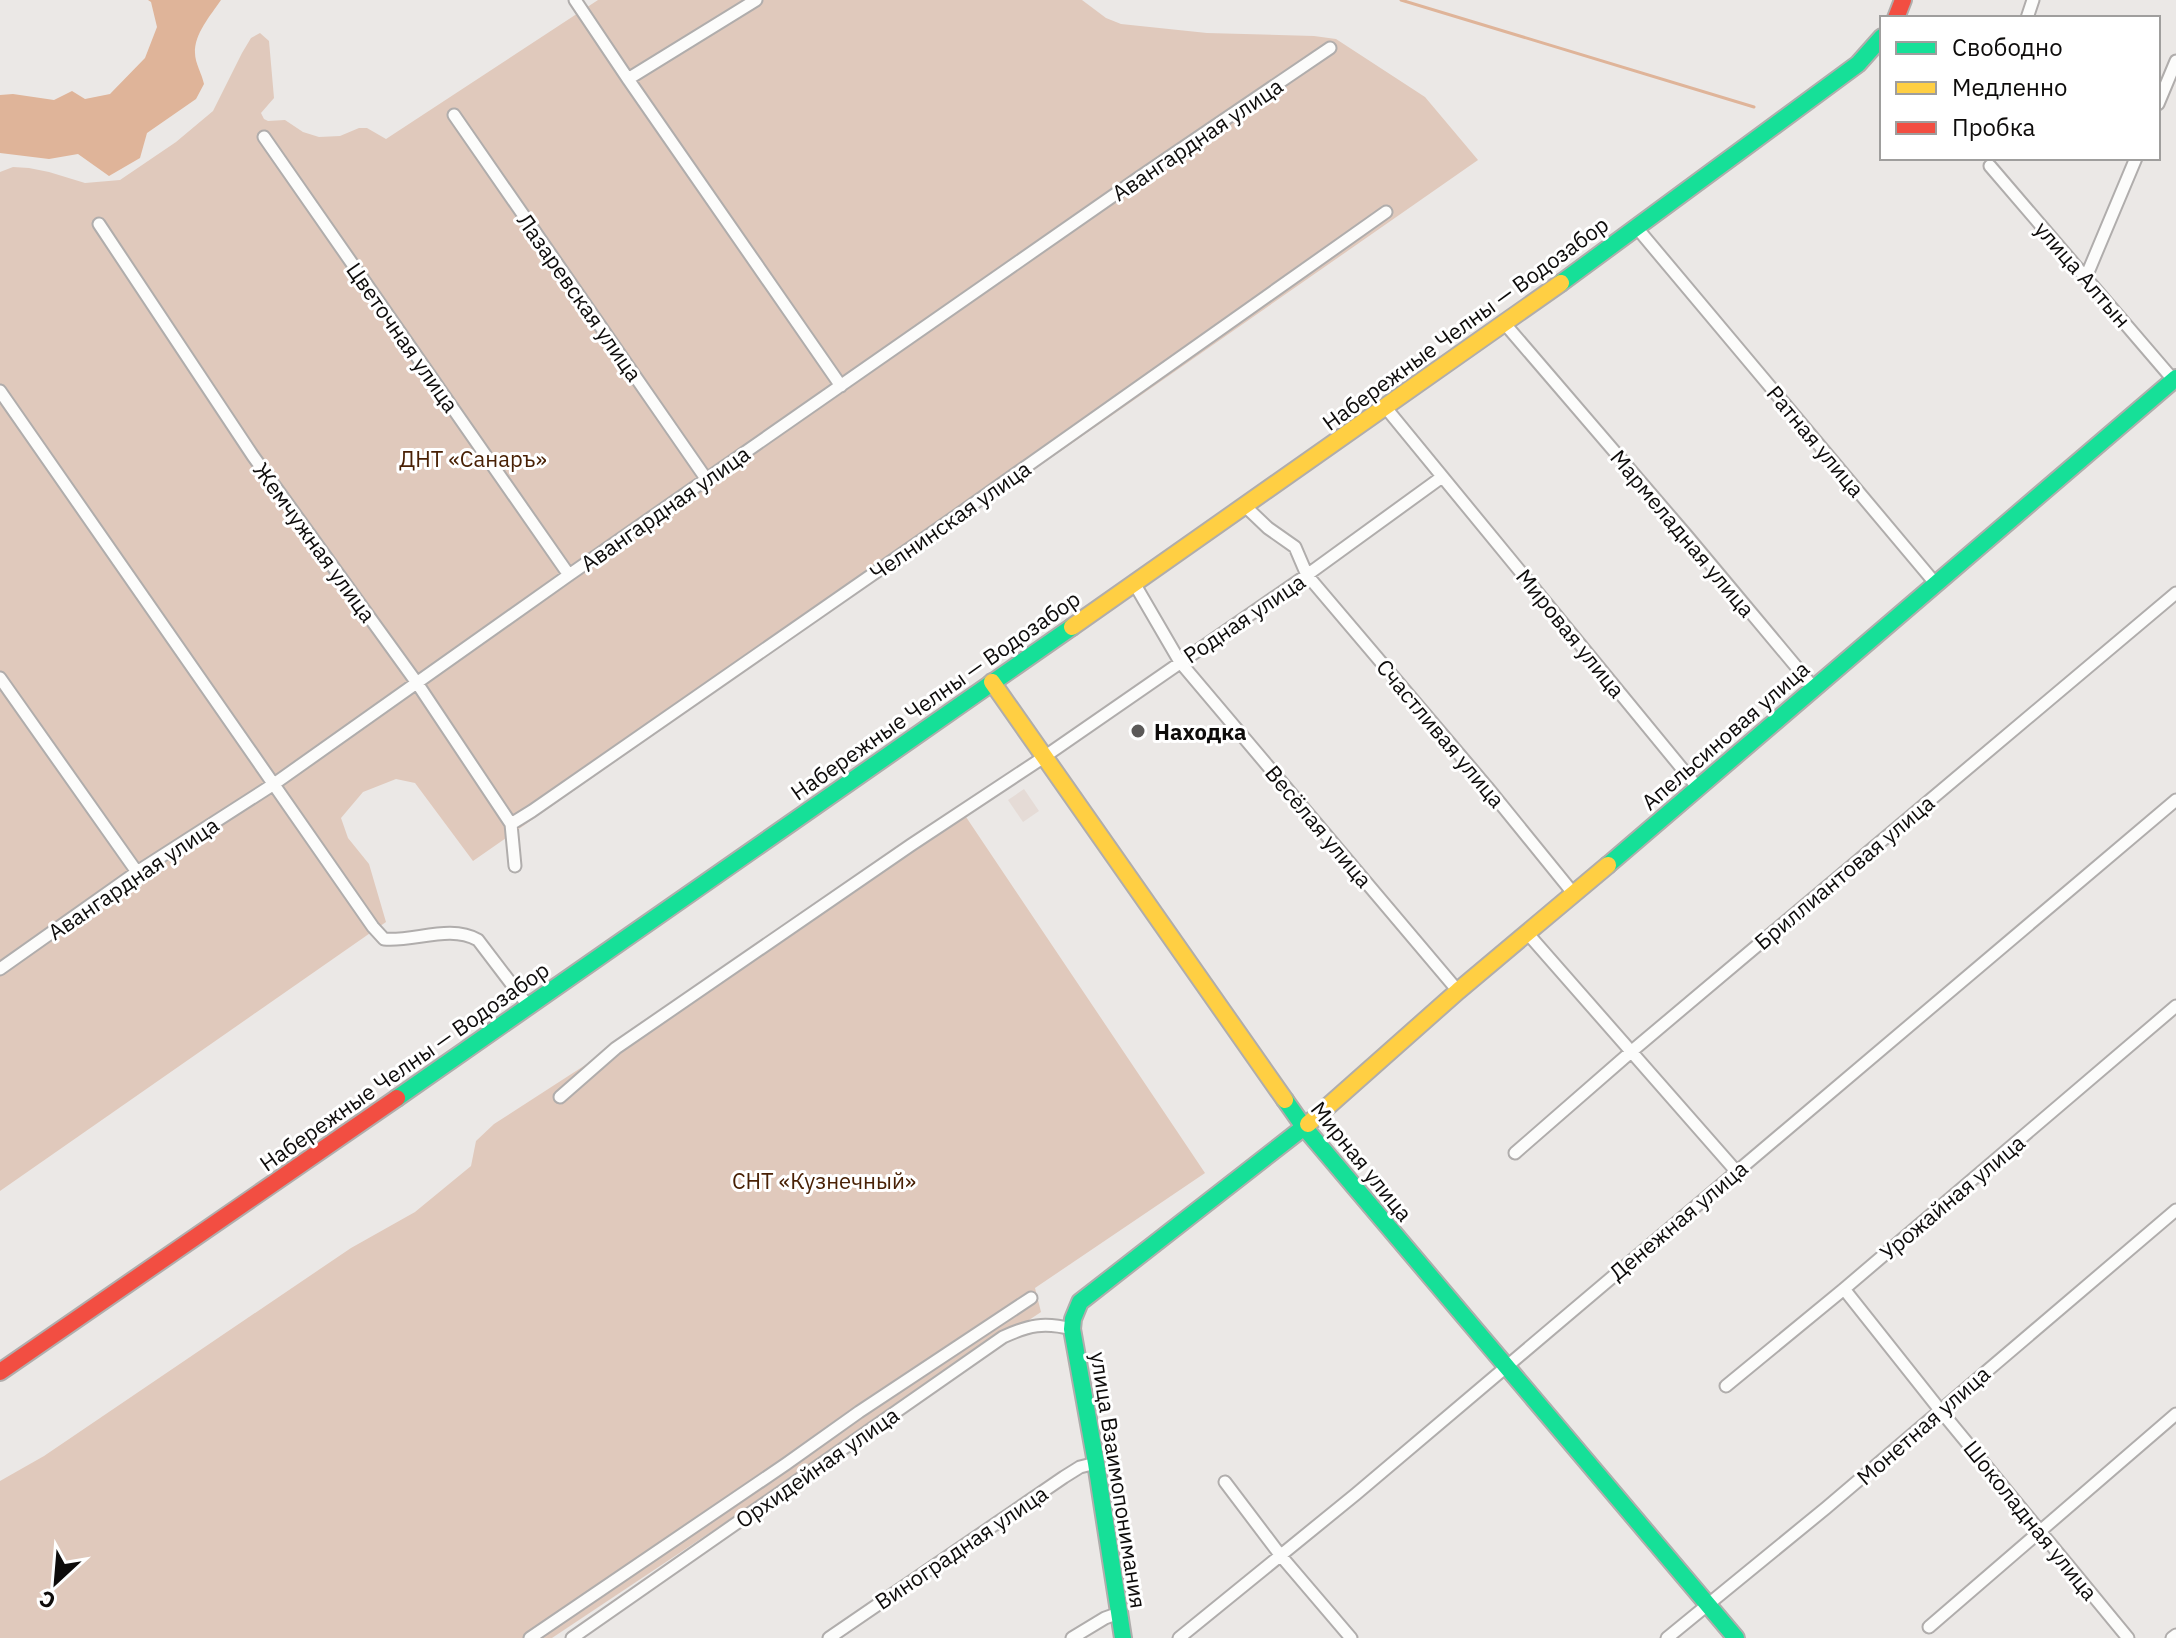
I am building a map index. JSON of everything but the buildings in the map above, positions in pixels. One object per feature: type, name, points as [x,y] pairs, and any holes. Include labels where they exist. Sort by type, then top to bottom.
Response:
[{"type":"street","points":[[575,0],[841,386]]},
{"type":"street","points":[[628,79],[756,0]]},
{"type":"street","name":"Набережные Челны — Водозабор","points":[[0,1372],[529,1007],[1505,324],[1858,64],[1880,39]]},
{"type":"street","name":"Авангардная улица","points":[[0,969],[137,872],[274,784],[1140,177],[1330,48]]},
{"type":"street","points":[[2160,99],[2176,61]]},
{"type":"street","name":"Лазаревская улица","points":[[454,115],[707,480]]},
{"type":"street","name":"Цветочная улица","points":[[264,137],[569,575]]},
{"type":"street","points":[[2086,277],[2135,160]]},
{"type":"street","name":"улица Алтын","points":[[1990,166],[2175,380]]},
{"type":"street","name":"Челнинская улица","points":[[511,824],[935,531],[1386,212]]},
{"type":"street","name":"Жемчужная улица","points":[[99,224],[253,456],[417,683],[511,824],[515,866]]},
{"type":"street","name":"Ратная улица","points":[[1637,228],[1935,583]]},
{"type":"street","name":"Мармеладная улица","points":[[1505,324],[1814,688]]},
{"type":"street","name":"Апельсиновая улица","points":[[1072,1329],[1080,1302],[1304,1127],[1458,991],[2175,380]]},
{"type":"street","points":[[0,391],[367,920],[384,939],[449,933],[470,935],[478,940],[529,1007]]},
{"type":"street","name":"Мировая улица","points":[[1386,408],[1698,788]]},
{"type":"street","name":"Родная улица","points":[[560,1097],[616,1048],[898,853],[1044,757],[1307,575],[1442,477]]},
{"type":"street","name":"Счастливая улица","points":[[1246,507],[1295,547],[1307,575],[1573,893]]},
{"type":"street","name":"Весёлая улица","points":[[1134,583],[1180,662],[1458,991]]},
{"type":"street","name":"Бриллиантовая улица","points":[[1515,1153],[2176,593]]},
{"type":"street","points":[[0,678],[137,872]]},
{"type":"street","name":"Мирная улица","points":[[992,682],[1304,1127],[1736,1638]]},
{"type":"street","name":"Денежная улица","points":[[1179,1638],[1281,1556],[2176,800]]},
{"type":"street","points":[[1528,934],[1736,1171]]},
{"type":"street","name":"Урожайная улица","points":[[1726,1386],[2176,1006]]},
{"type":"street","name":"Монетная улица","points":[[1667,1638],[1826,1508],[2176,1210]]},
{"type":"street","name":"Шоколадная улица","points":[[1844,1289],[2128,1638]]},
{"type":"street","points":[[530,1638],[1031,1298]]},
{"type":"street","name":"Орхидейная улица","points":[[572,1638],[1003,1337],[1033,1326],[1051,1324],[1072,1329]]},
{"type":"street","name":"улица Взаимопонимания","points":[[1072,1329],[1123,1638]]},
{"type":"street","points":[[1929,1627],[2176,1414]]},
{"type":"street","name":"Виноградная улица","points":[[829,1638],[1064,1477],[1080,1467],[1096,1463]]},
{"type":"street","points":[[1225,1482],[1281,1556],[1351,1638]]},
{"type":"street","points":[[1072,1638],[1119,1613]]},
{"type":"shaded area","points":[[148,0],[221,0],[204,25],[195,46],[196,61],[204,84],[196,99],[147,133],[140,158],[109,176],[78,154],[49,159],[0,153],[0,95],[54,100],[72,91],[85,99],[110,94],[145,58],[157,27]]},
{"type":"shaded area","points":[[1024,789],[1039,811],[1023,822],[1008,800]]},
{"type":"green space","name":"ДНТ «Санаръ»","points":[[598,0],[1082,0],[1106,18],[1121,24],[1207,33],[1336,39],[1425,97],[1478,160],[473,861],[415,783],[396,779],[363,792],[341,818],[348,838],[369,864],[386,922],[0,1191],[0,172],[13,167],[29,168],[85,183],[120,180],[176,142],[213,111],[251,38],[260,33],[269,41],[274,98],[261,113],[264,119],[285,120],[303,132],[319,137],[340,136],[367,128],[386,139]]},
{"type":"green space","name":"СНТ «Кузнечный»","points":[[960,808],[1205,1173],[1035,1288],[1041,1312],[552,1638],[0,1638],[0,1481],[44,1456],[351,1248],[415,1212],[471,1166],[476,1141],[494,1124],[610,1049]]},
{"type":"waterway","points":[[1401,0],[1754,107]]},
{"type":"traffic: fast","points":[[1561,283],[1858,64],[1880,39]]},
{"type":"traffic: fast","points":[[1608,865],[2176,378]]},
{"type":"traffic: fast","points":[[397,1098],[1072,627]]},
{"type":"traffic: fast","points":[[1285,1100],[1304,1127],[1736,1638]]},
{"type":"traffic: fast","points":[[1123,1638],[1072,1329],[1073,1319],[1080,1302],[1308,1124]]},
{"type":"traffic: slow","points":[[1072,627],[1561,283]]},
{"type":"traffic: slow","points":[[992,682],[1285,1100]]},
{"type":"traffic: slow","points":[[1308,1124],[1458,991],[1608,865]]},
{"type":"traffic: jam","points":[[1897,16],[1903,0]]},
{"type":"traffic: jam","points":[[0,1372],[397,1098]]},
{"type":"place","name":"Находка","points":[[1138,731]]}]
